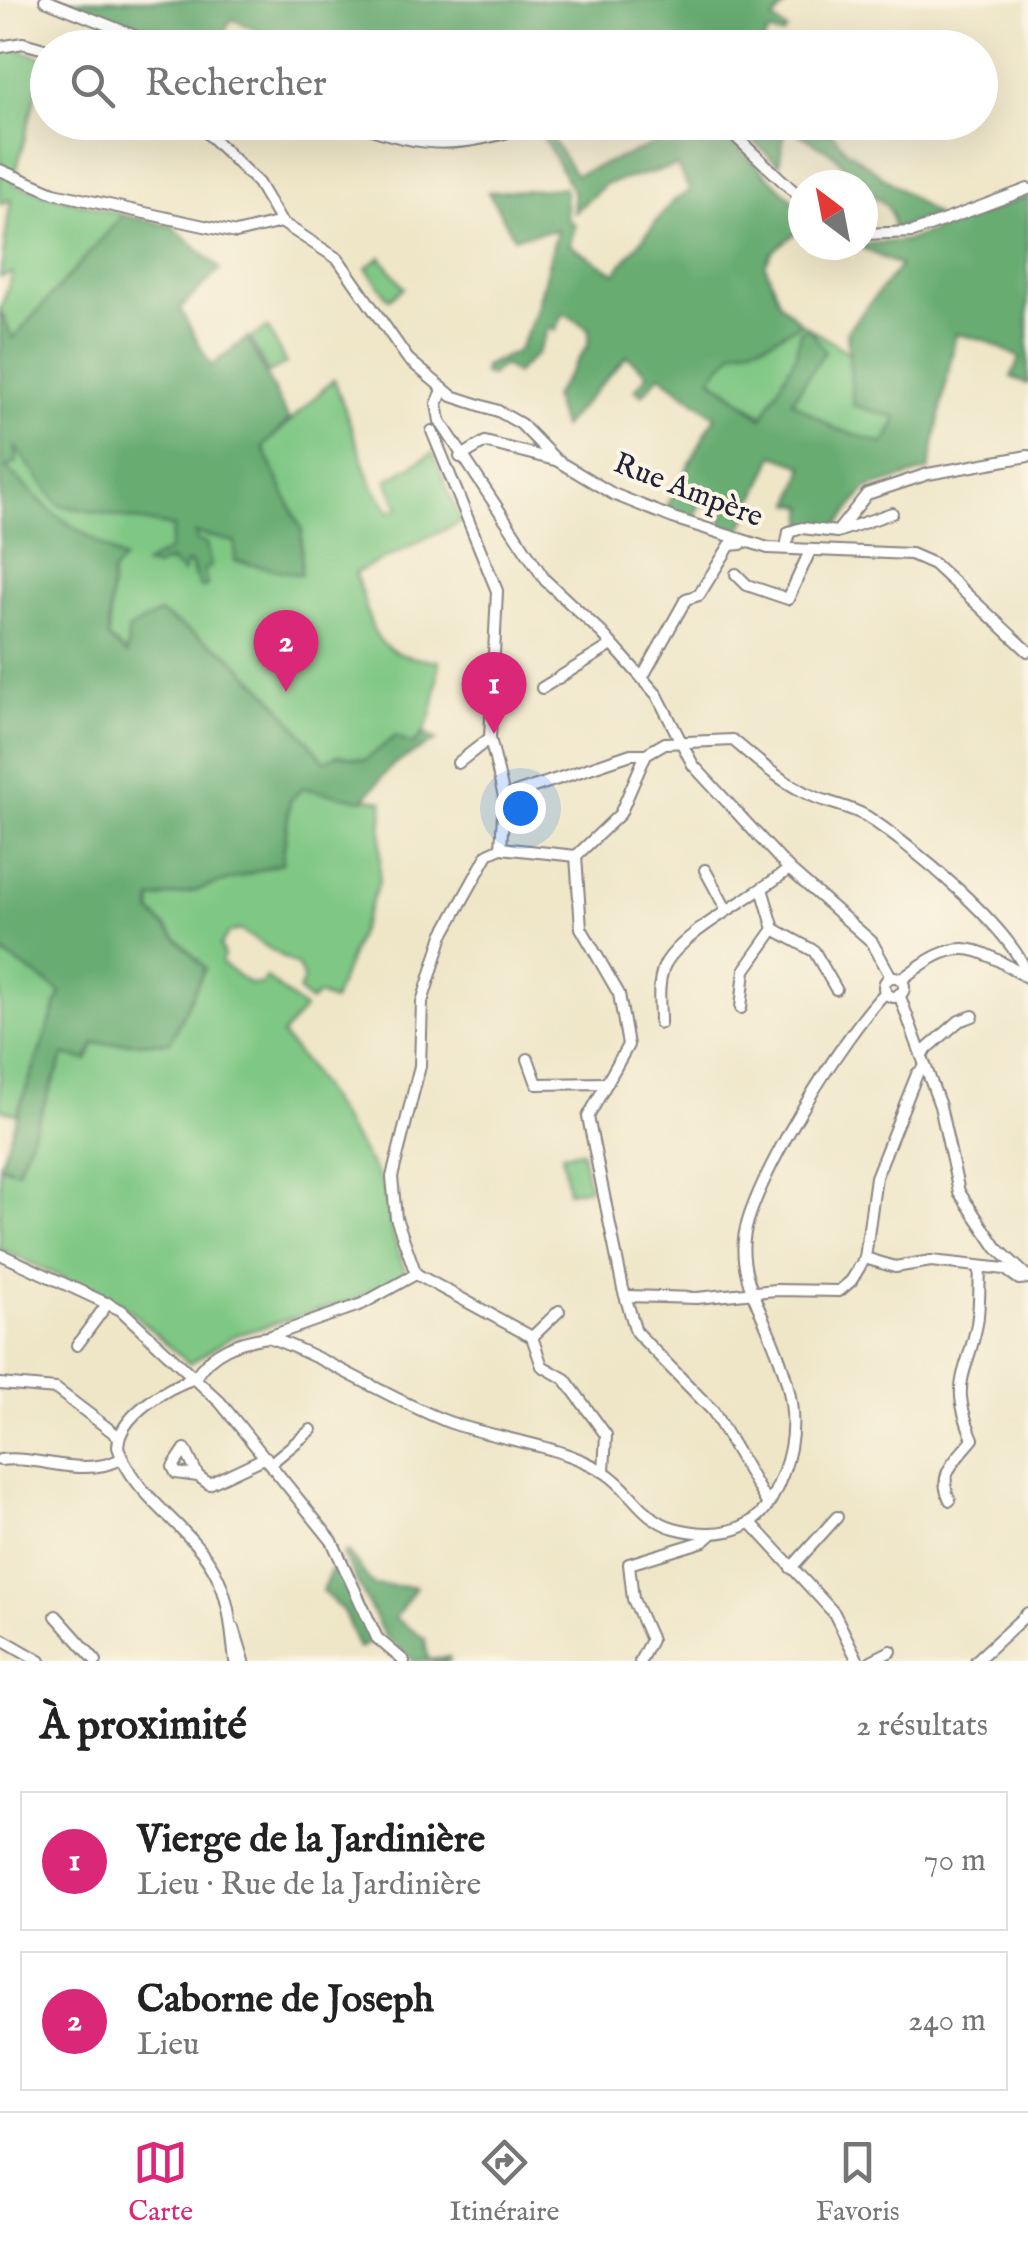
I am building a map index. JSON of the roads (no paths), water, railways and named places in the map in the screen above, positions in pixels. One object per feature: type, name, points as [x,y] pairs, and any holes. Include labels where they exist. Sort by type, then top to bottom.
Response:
[{"type":"street","points":[[45,0],[119,30]]},
{"type":"street","points":[[0,47],[30,44]]},
{"type":"street","points":[[0,170],[54,192],[236,233],[281,222],[250,175],[214,140]]},
{"type":"street","points":[[408,140],[420,144],[458,140]]},
{"type":"street","points":[[739,140],[788,186]]},
{"type":"street","points":[[878,233],[913,232],[1028,189]]},
{"type":"street","name":"Rue Ampère","points":[[281,222],[338,259],[408,359],[443,390],[521,424],[556,460],[613,494],[744,542],[810,550],[911,554],[934,564],[1028,651]]},
{"type":"street","points":[[443,390],[437,404],[436,426],[498,591],[490,738],[504,797],[501,848]]},
{"type":"street","points":[[436,426],[478,486],[501,508],[544,580],[612,644],[665,708],[692,765],[789,869],[872,942],[896,979],[940,1106],[959,1192],[997,1248],[1028,1278]]},
{"type":"street","points":[[460,457],[485,442],[556,460]]},
{"type":"street","points":[[836,532],[867,494],[928,474],[1028,456]]},
{"type":"street","points":[[786,548],[789,532],[795,528],[836,532],[892,513]]},
{"type":"street","points":[[642,678],[686,599],[699,595],[730,545],[744,542]]},
{"type":"street","points":[[736,574],[747,584],[788,599],[810,550]]},
{"type":"street","points":[[542,688],[612,644]]},
{"type":"street","points":[[458,763],[490,738]]},
{"type":"street","points":[[504,797],[632,754],[646,754],[666,742],[733,740],[794,788],[862,814],[915,853],[976,906],[1025,966],[1028,978]]},
{"type":"street","points":[[604,1471],[606,1435],[565,1379],[542,1366],[532,1337],[416,1274],[396,1218],[392,1177],[420,1066],[422,1002],[443,936],[467,888],[488,854],[501,848],[576,856],[620,814],[646,754]]},
{"type":"street","points":[[576,856],[581,928],[614,984],[628,1046],[588,1118],[589,1138],[636,1332],[713,1411],[768,1505]]},
{"type":"street","points":[[660,1023],[664,968],[726,909],[763,892],[789,869]]},
{"type":"street","points":[[705,870],[726,909]]},
{"type":"street","points":[[763,892],[774,930],[814,951],[836,989]]},
{"type":"street","points":[[740,1008],[745,970],[774,930]]},
{"type":"street","points":[[268,1336],[446,1421],[604,1471],[658,1522],[678,1529],[714,1532],[752,1524],[768,1505],[792,1446],[795,1419],[789,1384],[753,1294],[743,1244],[763,1178],[806,1107],[886,992],[885,983],[939,952],[967,947],[1028,978]]},
{"type":"street","points":[[886,992],[900,994]]},
{"type":"street","points":[[921,1054],[960,1021],[972,1016]]},
{"type":"street","points":[[528,1059],[537,1084],[607,1083]]},
{"type":"street","points":[[627,1296],[839,1291],[865,1258],[876,1177],[918,1074],[925,1066]]},
{"type":"street","points":[[0,1254],[130,1316],[195,1378],[257,1446],[332,1542],[378,1638],[404,1661]]},
{"type":"street","points":[[865,1258],[895,1267],[931,1260],[1005,1268],[1020,1279],[1028,1278]]},
{"type":"street","points":[[950,1500],[944,1475],[974,1439],[959,1406],[958,1389],[976,1325],[980,1268]]},
{"type":"street","points":[[235,1661],[227,1601],[212,1566],[122,1460],[118,1436],[128,1420],[180,1383],[195,1378],[202,1366],[238,1341],[268,1336],[362,1304],[416,1274]]},
{"type":"street","points":[[77,1345],[108,1303]]},
{"type":"street","points":[[532,1337],[559,1311]]},
{"type":"street","points":[[0,1384],[56,1390],[118,1436]]},
{"type":"street","points":[[198,1476],[209,1484],[249,1463],[268,1460],[312,1430]]},
{"type":"street","points":[[249,1463],[257,1446]]},
{"type":"street","points":[[0,1460],[69,1468],[107,1466],[122,1460]]},
{"type":"street","points":[[791,1568],[837,1518]]},
{"type":"street","points":[[752,1524],[834,1613],[858,1661]]},
{"type":"street","points":[[640,1661],[651,1640],[634,1599],[629,1564],[704,1541],[714,1532]]},
{"type":"street","points":[[976,1661],[1028,1612]]},
{"type":"street","points":[[56,1616],[96,1661]]},
{"type":"street","points":[[230,1624],[240,1638],[244,1661]]},
{"type":"street","points":[[0,1638],[38,1660]]},
{"type":"street","points":[[871,1661],[891,1651]]},
{"type":"place","name":"Caborne de Joseph","points":[[286,692]]},
{"type":"place","name":"Vierge de la Jardinière","points":[[494,734]]}]
